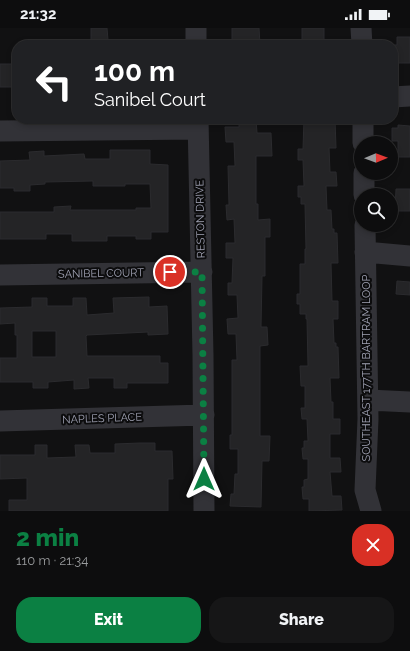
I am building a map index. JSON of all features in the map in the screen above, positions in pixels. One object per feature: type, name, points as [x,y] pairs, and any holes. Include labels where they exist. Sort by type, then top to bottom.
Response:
[{"type":"street","points":[[196,28],[196,40]]},
{"type":"street","points":[[361,28],[362,40]]},
{"type":"street","points":[[398,97],[410,96]]},
{"type":"street","points":[[0,131],[198,124]]},
{"type":"street","name":"RESTON DRIVE","points":[[198,124],[202,272],[204,511]]},
{"type":"street","points":[[363,124],[363,136]]},
{"type":"street","name":"SOUTHEAST 177TH BARTRAM LOOP","points":[[365,232],[368,400],[365,490],[371,511]]},
{"type":"street","points":[[365,252],[410,256]]},
{"type":"street","name":"SANIBEL COURT","points":[[0,275],[202,272]]},
{"type":"street","points":[[368,400],[410,402]]},
{"type":"street","name":"NAPLES PLACE","points":[[0,421],[204,415]]},
{"type":"building","points":[[91,28],[107,28],[108,40],[91,40]]},
{"type":"building","points":[[232,28],[259,28],[260,40],[232,40]]},
{"type":"building","points":[[302,28],[324,28],[324,40],[302,40]]},
{"type":"building","points":[[397,37],[410,37],[410,63],[398,63]]},
{"type":"building","points":[[0,64],[12,64],[12,87],[0,87]]},
{"type":"building","points":[[239,124],[256,124],[257,133],[271,133],[272,156],[256,156],[256,204],[258,204],[258,220],[270,219],[270,237],[265,237],[265,276],[262,276],[261,327],[267,327],[268,345],[260,346],[260,436],[270,436],[269,461],[262,461],[261,507],[230,506],[231,494],[234,494],[235,474],[238,474],[238,449],[230,449],[230,435],[232,435],[232,360],[237,360],[236,334],[228,334],[227,319],[238,318],[237,295],[228,295],[228,283],[232,283],[233,258],[226,258],[226,243],[235,243],[234,219],[227,220],[226,205],[229,205],[228,166],[235,166],[234,142],[226,142],[225,127],[239,127]]},
{"type":"building","points":[[304,124],[335,124],[336,148],[329,148],[330,172],[336,172],[337,186],[326,186],[327,210],[331,210],[332,229],[334,229],[334,233],[337,233],[338,263],[331,263],[332,301],[338,301],[338,319],[333,319],[334,343],[336,343],[336,347],[338,347],[339,378],[330,378],[331,402],[333,402],[333,419],[340,419],[340,434],[330,434],[330,458],[340,458],[341,472],[330,472],[332,496],[341,496],[342,510],[309,511],[309,499],[303,499],[302,487],[304,487],[304,480],[308,479],[308,459],[303,459],[302,448],[304,448],[304,441],[308,441],[307,419],[302,419],[301,408],[305,408],[305,386],[301,386],[300,366],[308,366],[307,319],[306,314],[300,314],[300,304],[297,304],[297,294],[300,294],[300,264],[305,264],[306,249],[305,204],[301,204],[301,197],[298,197],[298,186],[304,186],[303,160],[298,160],[298,149],[303,149]]},
{"type":"building","points":[[398,125],[410,126],[410,157],[398,157],[398,136],[392,136],[392,128],[398,128]]},
{"type":"building","points":[[110,150],[150,150],[150,164],[168,165],[168,232],[151,232],[151,239],[136,239],[136,236],[107,236],[107,241],[72,241],[72,234],[46,234],[46,239],[0,239],[0,212],[54,212],[54,207],[71,206],[70,210],[136,210],[136,208],[151,208],[150,184],[93,186],[93,181],[45,182],[45,184],[30,185],[30,191],[14,191],[14,188],[0,188],[0,161],[30,160],[29,152],[44,151],[44,156],[84,154],[85,159],[110,159]]},
{"type":"building","points":[[398,189],[410,189],[410,211],[398,211]]},
{"type":"building","points":[[397,281],[410,282],[410,295],[396,294]]},
{"type":"building","points":[[149,297],[149,307],[167,306],[168,334],[148,335],[148,332],[87,335],[87,356],[160,356],[160,363],[168,363],[168,383],[127,383],[127,388],[114,388],[114,378],[88,378],[89,388],[74,389],[74,380],[48,382],[48,388],[33,388],[33,382],[0,382],[0,358],[17,358],[17,335],[15,335],[15,323],[0,324],[0,308],[32,307],[32,298],[47,298],[47,306],[73,306],[73,298],[86,298],[87,315],[114,313],[113,298]],"holes":[[[32,331],[56,331],[56,357],[32,357]]]},
{"type":"building","points":[[155,443],[155,451],[172,451],[173,479],[168,479],[168,511],[9,511],[9,500],[27,500],[27,478],[0,479],[0,455],[35,455],[35,445],[47,445],[47,458],[76,457],[75,445],[89,445],[90,453],[115,453],[115,444]]},
{"type":"route","points":[[170,272],[202,272],[204,479]]}]
